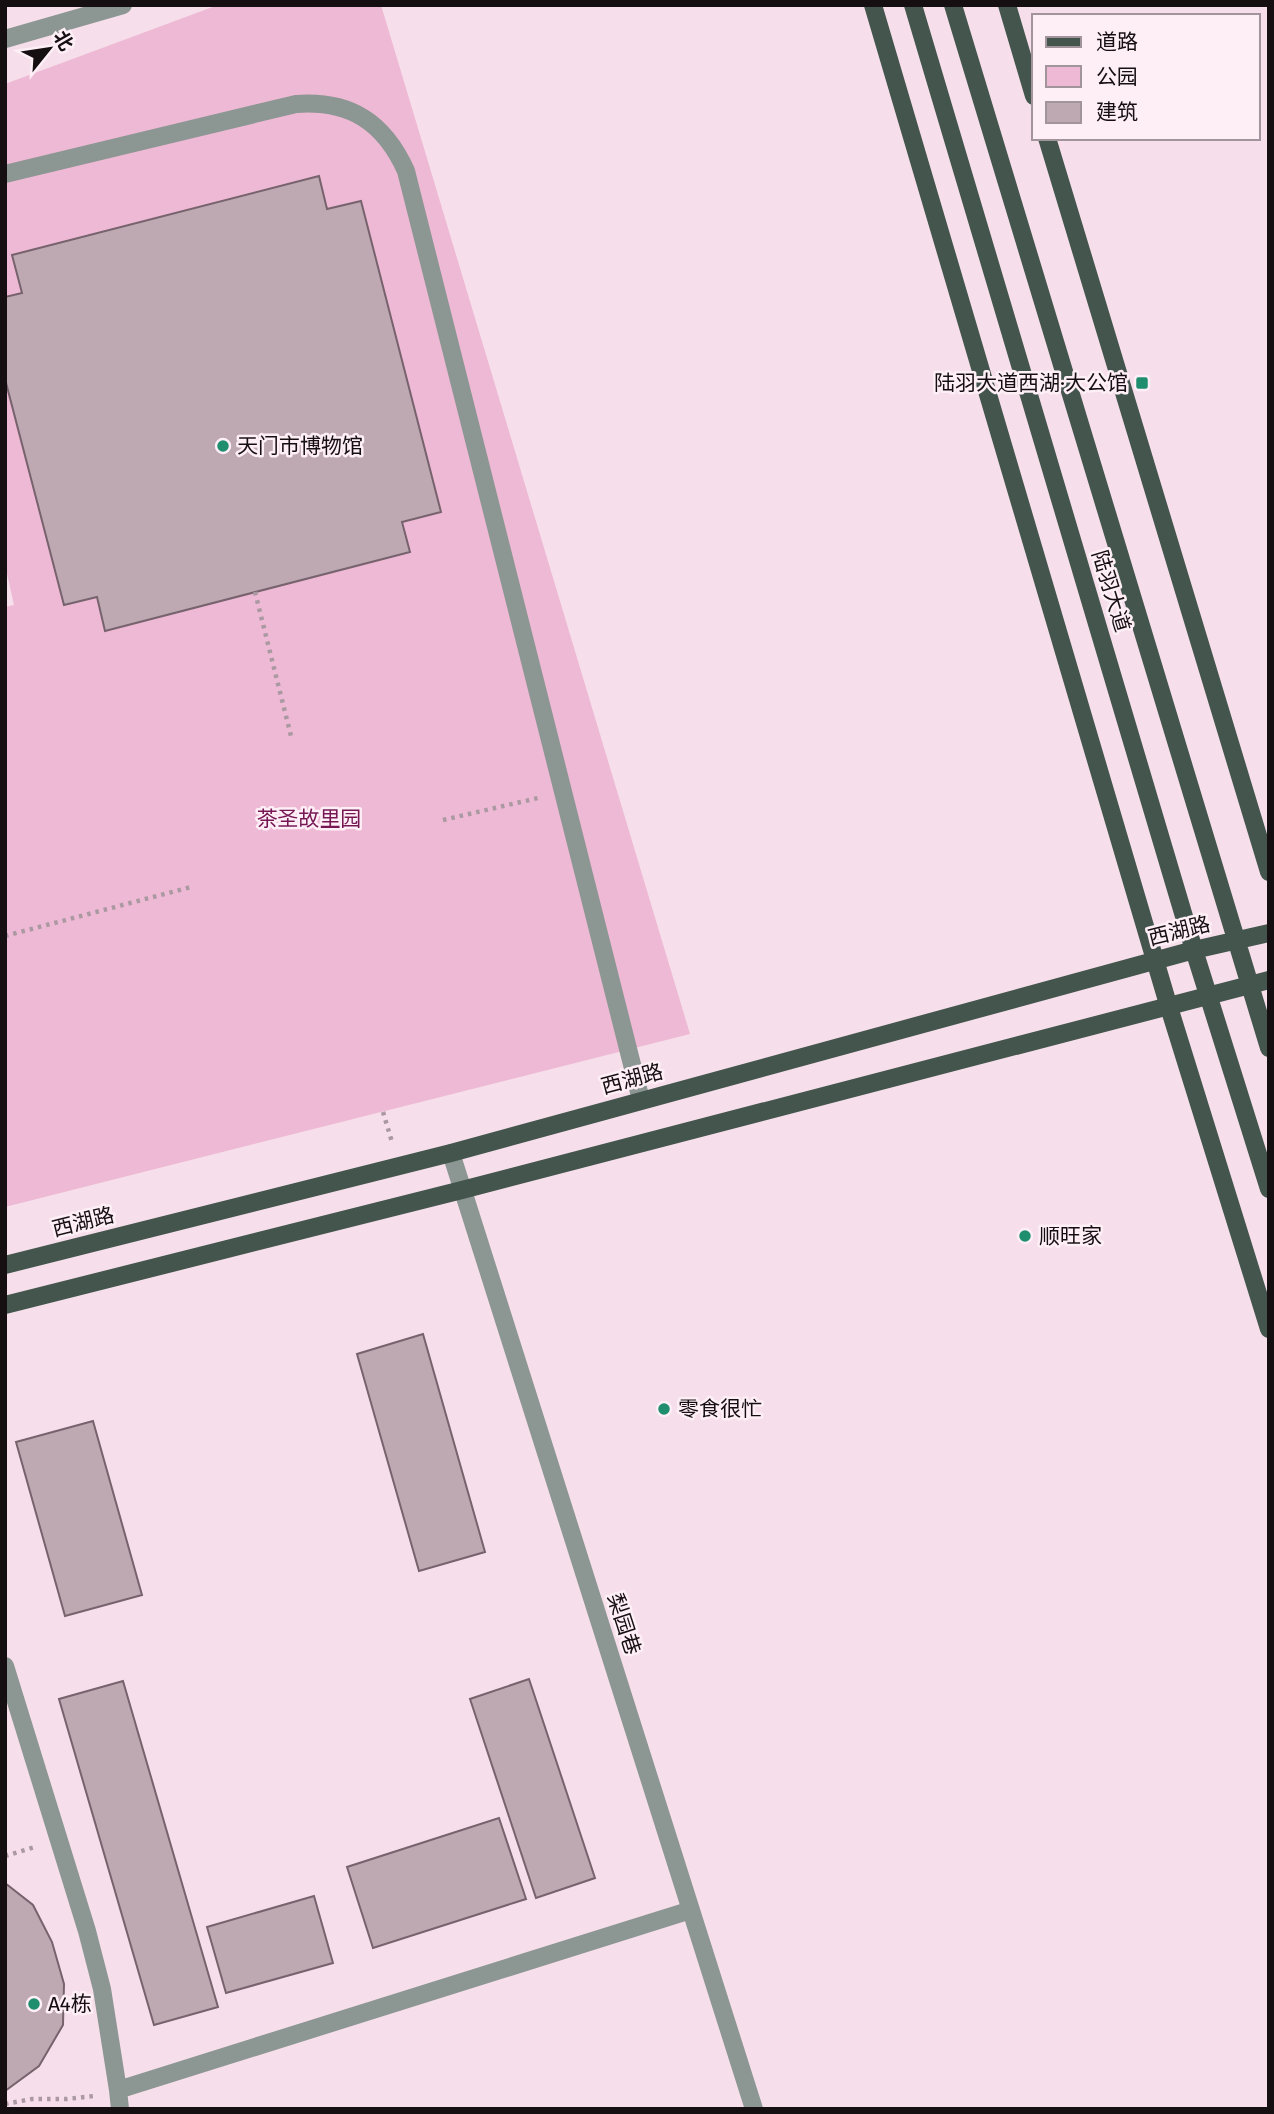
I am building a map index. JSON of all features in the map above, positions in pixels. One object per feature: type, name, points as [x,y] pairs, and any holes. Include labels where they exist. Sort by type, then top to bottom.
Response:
[{"type":"main road","points":[[873,5],[1168,1004],[1269,1329]]},
{"type":"main road","name":"陆羽大道","points":[[914,5],[1194,950],[1269,1189]]},
{"type":"main road","name":"陆羽大道","points":[[953,5],[1269,1048]]},
{"type":"main road","points":[[1007,5],[1032,89]]},
{"type":"main road","points":[[1048,140],[1269,872]]},
{"type":"main road","name":"西湖路","points":[[5,1265],[450,1153],[1156,960],[1269,933]]},
{"type":"main road","points":[[5,1305],[462,1190],[1168,1004],[1269,980]]},
{"type":"street","points":[[5,39],[123,5]]},
{"type":"street","points":[[5,174],[296,104],[329,104],[350,110],[370,121],[397,151],[406,171],[641,1100]]},
{"type":"street","name":"梨园巷","points":[[450,1153],[754,2109]]},
{"type":"street","points":[[5,1666],[87,1931],[102,1989],[120,2109]]},
{"type":"street","points":[[118,2090],[691,1910]]},
{"type":"path","points":[[255,592],[291,736]]},
{"type":"path","points":[[443,820],[562,792]]},
{"type":"path","points":[[5,936],[191,887]]},
{"type":"path","points":[[5,2104],[32,2099],[90,2097],[118,2090]]},
{"type":"green space","name":"茶圣故里园","points":[[218,5],[381,5],[690,1034],[5,1207],[5,607],[14,605],[5,565],[5,84]]},
{"type":"building","name":"天门市博物馆","points":[[319,176],[327,209],[361,201],[441,512],[402,522],[410,552],[105,631],[97,597],[64,605],[5,379],[5,297],[22,293],[12,255]]},
{"type":"building","points":[[423,1334],[485,1552],[419,1571],[357,1354]]},
{"type":"building","points":[[93,1421],[142,1595],[65,1616],[16,1442]]},
{"type":"building","points":[[529,1679],[595,1878],[536,1898],[470,1699]]},
{"type":"building","points":[[123,1681],[218,2007],[154,2025],[59,1699]]},
{"type":"building","points":[[499,1818],[526,1899],[373,1948],[347,1867]]},
{"type":"building","name":"A4栋","points":[[5,1883],[33,1905],[52,1942],[64,1984],[63,2025],[39,2066],[5,2091]]},
{"type":"building","points":[[314,1896],[333,1963],[226,1993],[207,1927]]},
{"type":"place","name":"陆羽大道西湖·大公馆","points":[[1142,383]]},
{"type":"place","name":"天门市博物馆","points":[[223,446]]},
{"type":"place","name":"顺旺家","points":[[1025,1236]]},
{"type":"place","name":"零食很忙","points":[[664,1409]]},
{"type":"place","name":"A4栋","points":[[34,2004]]}]
